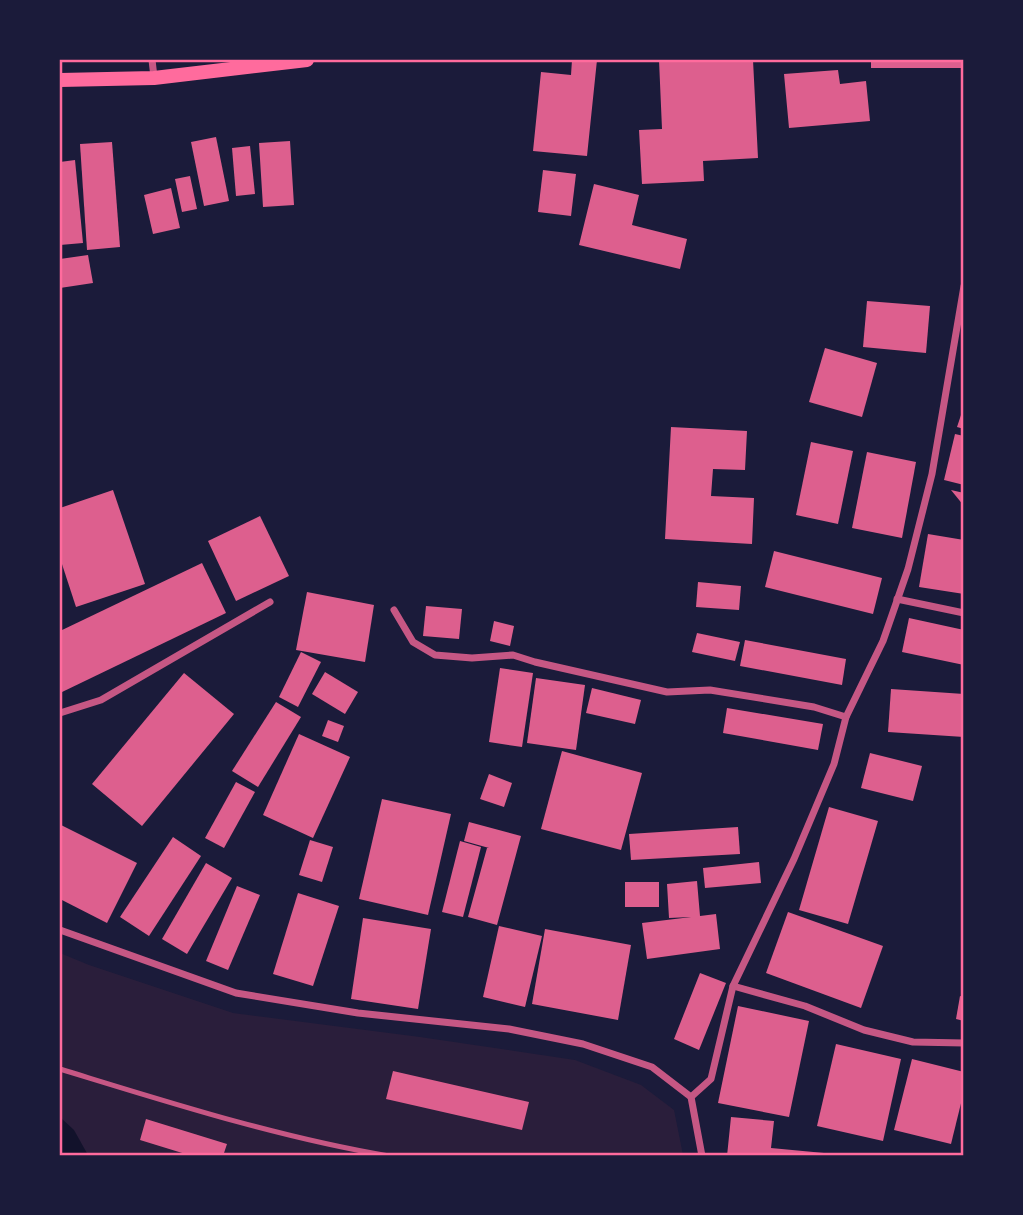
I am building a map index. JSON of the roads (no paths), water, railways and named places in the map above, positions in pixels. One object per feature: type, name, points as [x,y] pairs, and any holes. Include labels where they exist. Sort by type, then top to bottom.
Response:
[{"type":"main road","points":[[60,80],[154,78],[307,60]]},
{"type":"street","points":[[152,60],[154,78]]},
{"type":"street","points":[[691,1097],[711,1079],[733,986],[794,859],[834,764],[846,717],[883,641],[908,569],[932,474],[964,286]]},
{"type":"street","points":[[897,599],[964,613]]},
{"type":"street","points":[[60,713],[102,700],[270,602]]},
{"type":"street","points":[[394,610],[413,642],[435,654],[472,658],[513,654],[535,662],[667,692],[710,690],[814,707],[846,717]]},
{"type":"street","points":[[60,930],[236,993],[358,1013],[509,1030],[583,1044],[652,1067],[691,1097],[702,1156]]},
{"type":"street","points":[[733,986],[805,1006],[864,1030],[913,1042],[964,1043]]},
{"type":"lane","points":[[60,1069],[196,1111],[341,1148],[389,1156]]}]
